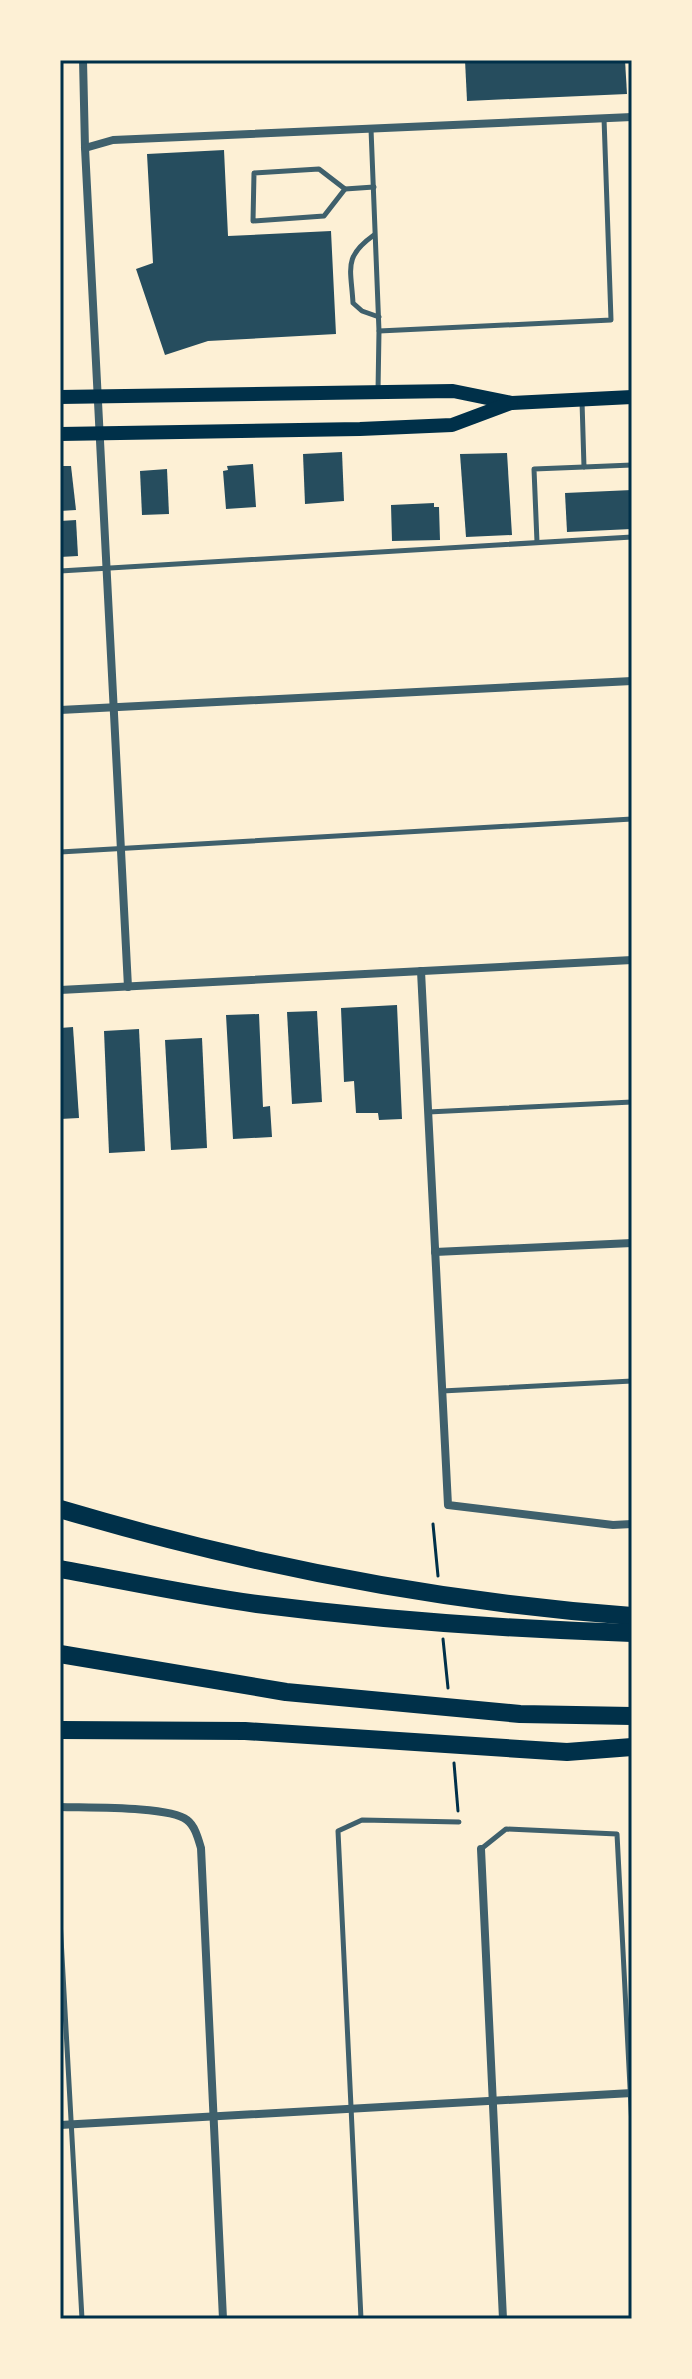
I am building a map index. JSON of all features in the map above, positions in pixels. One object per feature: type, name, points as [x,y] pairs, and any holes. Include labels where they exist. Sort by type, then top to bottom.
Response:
[{"type":"highway","points":[[60,1509],[150,1535],[357,1580],[469,1599],[632,1616]]},
{"type":"highway","points":[[60,1569],[253,1603],[387,1619],[632,1633]]},
{"type":"highway","points":[[60,1654],[286,1692],[520,1714],[632,1716]]},
{"type":"highway","points":[[60,1730],[245,1731],[567,1752],[632,1747]]},
{"type":"main road","points":[[60,397],[453,391],[512,403],[632,397]]},
{"type":"main road","points":[[60,434],[452,425],[512,403]]},
{"type":"street","points":[[83,60],[128,987]]},
{"type":"street","points":[[85,148],[113,140],[632,117]]},
{"type":"street","points":[[60,710],[632,681]]},
{"type":"street","points":[[60,990],[632,960]]},
{"type":"street","points":[[421,971],[448,1505],[613,1525],[632,1524]]},
{"type":"street","points":[[435,1252],[632,1243]]},
{"type":"street","points":[[60,1807],[171,1813],[190,1822],[201,1848],[223,2319]]},
{"type":"street","points":[[481,1849],[503,2319]]},
{"type":"street","points":[[60,2125],[631,2093]]},
{"type":"lane","points":[[379,331],[611,320],[604,118]]},
{"type":"lane","points":[[371,129],[379,317],[378,392]]},
{"type":"lane","points":[[345,189],[324,216],[253,221],[254,173],[319,169],[345,189],[374,187]]},
{"type":"lane","points":[[375,234],[355,248],[351,262],[353,303],[362,311],[379,317]]},
{"type":"lane","points":[[582,400],[584,467]]},
{"type":"lane","points":[[537,543],[534,469],[632,465]]},
{"type":"lane","points":[[60,571],[632,537]]},
{"type":"lane","points":[[60,852],[632,819]]},
{"type":"lane","points":[[428,1112],[632,1102]]},
{"type":"lane","points":[[442,1391],[632,1381]]},
{"type":"lane","points":[[361,2319],[338,1831],[362,1820],[459,1819]]},
{"type":"lane","points":[[481,1849],[506,1829],[617,1834],[632,2126]]},
{"type":"lane","points":[[60,1920],[82,2319]]},
{"type":"path","points":[[433,1524],[439,1585]]},
{"type":"path","points":[[443,1631],[448,1692]]},
{"type":"path","points":[[453,1754],[459,1819]]},
{"type":"building","points":[[465,60],[625,60],[627,94],[467,101]]},
{"type":"building","points":[[224,150],[228,236],[331,231],[336,334],[208,341],[165,355],[136,269],[153,263],[147,154]]},
{"type":"building","points":[[342,452],[344,501],[305,504],[303,454]]},
{"type":"building","points":[[507,453],[512,535],[466,537],[460,454]]},
{"type":"building","points":[[253,464],[256,507],[226,509],[223,471],[228,470],[227,466]]},
{"type":"building","points":[[60,466],[71,466],[76,510],[60,511]]},
{"type":"building","points":[[167,469],[169,514],[142,515],[140,471]]},
{"type":"building","points":[[632,490],[632,529],[567,532],[565,493]]},
{"type":"building","points":[[434,503],[434,507],[439,507],[440,540],[392,541],[391,505]]},
{"type":"building","points":[[76,520],[78,556],[60,557],[60,521]]},
{"type":"building","points":[[397,1005],[402,1119],[379,1120],[378,1113],[356,1113],[354,1081],[344,1082],[341,1008]]},
{"type":"building","points":[[317,1011],[322,1102],[292,1104],[287,1012]]},
{"type":"building","points":[[259,1014],[263,1107],[270,1106],[272,1137],[233,1139],[226,1015]]},
{"type":"building","points":[[73,1027],[79,1118],[60,1119],[60,1028]]},
{"type":"building","points":[[139,1029],[145,1151],[109,1153],[104,1031]]},
{"type":"building","points":[[202,1038],[207,1148],[171,1150],[165,1040]]}]
